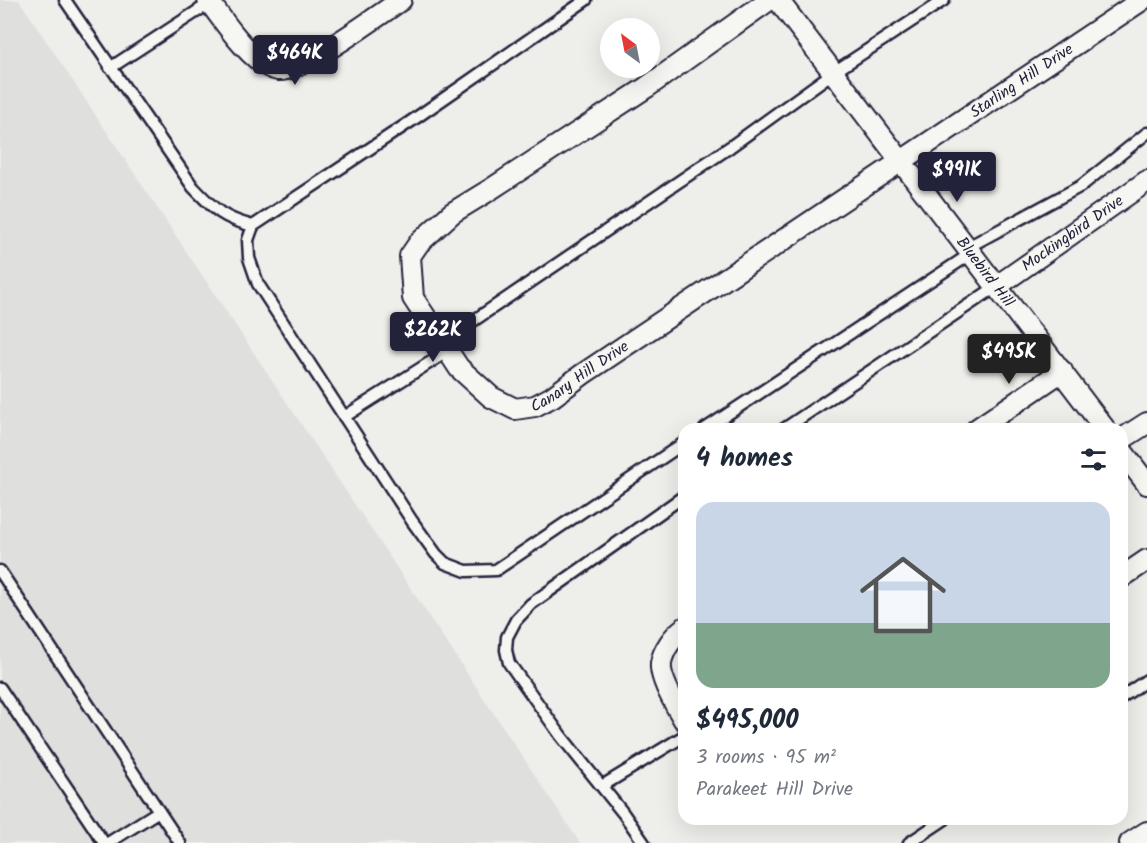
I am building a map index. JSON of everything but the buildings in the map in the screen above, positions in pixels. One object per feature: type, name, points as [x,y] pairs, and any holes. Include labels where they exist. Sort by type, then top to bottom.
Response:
[{"type":"street","points":[[211,1],[233,34],[259,61],[278,70],[296,66],[330,47],[401,0]]},
{"type":"street","name":"Canary Hill Drive","points":[[769,0],[646,87],[452,213],[418,243],[410,256],[413,298],[459,368],[491,397],[515,409],[535,406],[552,397],[901,160]]},
{"type":"street","name":"Bluebird Hill","points":[[778,0],[1101,423]]},
{"type":"street","name":"Starling Hill Drive","points":[[901,160],[1142,0]]},
{"type":"street","name":"Mockingbird Drive","points":[[997,286],[1147,181]]},
{"type":"street","points":[[986,423],[1062,371]]},
{"type":"street","points":[[1128,443],[1147,423]]},
{"type":"street","points":[[1128,457],[1147,484]]},
{"type":"street","points":[[1128,573],[1147,560]]},
{"type":"street","points":[[678,632],[673,635],[661,664],[670,697],[678,710]]},
{"type":"street","points":[[1130,843],[1147,832]]},
{"type":"lane","points":[[64,0],[110,69],[199,193],[210,205],[230,220],[253,226]]},
{"type":"lane","points":[[586,0],[410,122],[253,226],[248,240],[249,258],[258,284],[412,521],[436,554],[446,563],[466,571],[496,570],[678,447]]},
{"type":"lane","points":[[344,417],[834,72],[944,0]]},
{"type":"lane","points":[[110,69],[211,1]]},
{"type":"lane","points":[[714,423],[970,250],[1081,186],[1147,133]]},
{"type":"lane","points":[[793,423],[997,286]]},
{"type":"lane","points":[[644,843],[561,736],[509,663],[506,650],[507,637],[516,620],[545,593],[678,500]]},
{"type":"lane","points":[[0,571],[180,843]]},
{"type":"lane","points":[[1128,693],[1147,680]]},
{"type":"lane","points":[[0,688],[104,843]]},
{"type":"lane","points":[[602,786],[678,740]]},
{"type":"lane","points":[[108,843],[159,812]]},
{"type":"lane","points":[[909,843],[936,825]]},
{"type":"shaded area","points":[[0,0],[19,0],[580,843],[0,843]]}]
